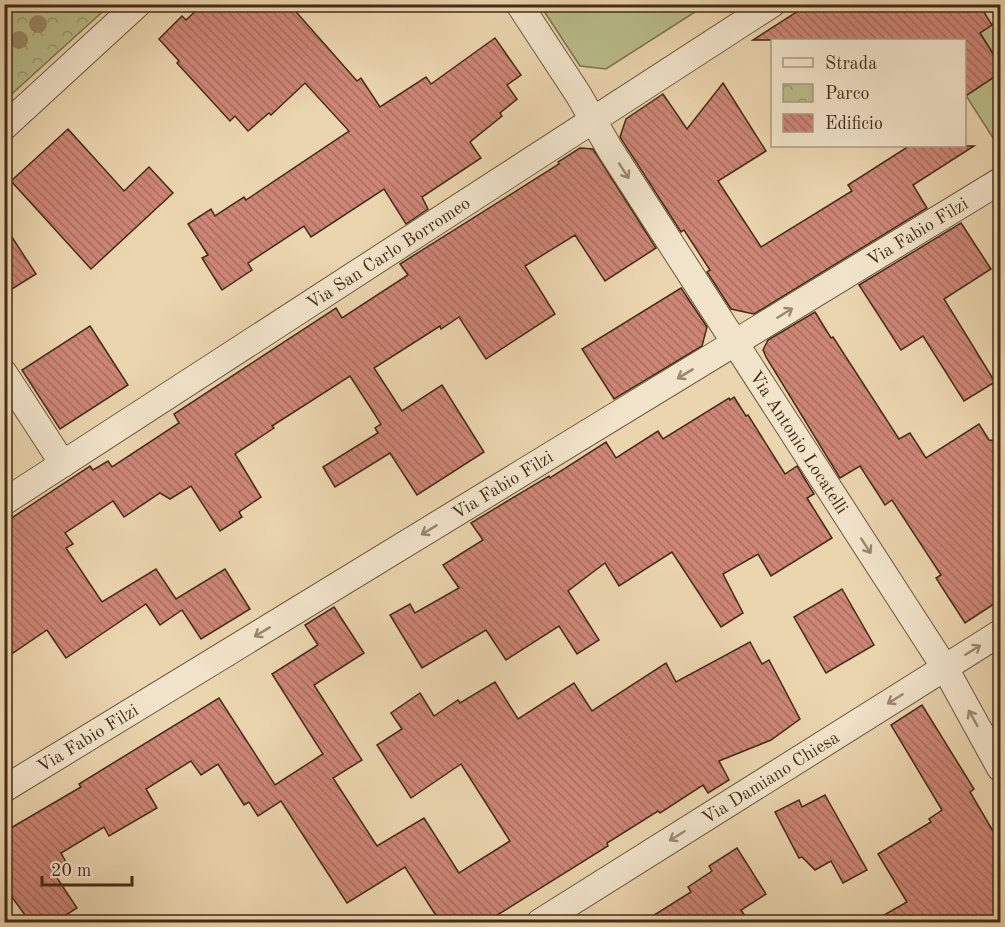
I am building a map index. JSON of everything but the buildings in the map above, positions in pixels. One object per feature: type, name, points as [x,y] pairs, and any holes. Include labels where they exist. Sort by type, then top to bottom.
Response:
[{"type":"street","points":[[4,127],[138,4]]},
{"type":"street","name":"Via Antonio Locatelli","points":[[519,4],[594,120],[611,151],[945,668],[1000,768]]},
{"type":"street","name":"Via San Carlo Borromeo","points":[[4,502],[772,4]]},
{"type":"street","name":"Via Fabio Filzi","points":[[4,789],[1000,181]]},
{"type":"street","points":[[4,373],[63,464]]},
{"type":"street","name":"Via Damiano Chiesa","points":[[540,922],[1000,633]]},
{"type":"green space","points":[[5,4],[110,4],[110,5],[5,100]]},
{"type":"green space","points":[[540,5],[706,5],[606,69],[580,66]]},
{"type":"green space","points":[[1000,19],[1000,65],[980,33]]},
{"type":"green space","points":[[1000,73],[1000,149],[966,96],[966,81],[973,91]]}]
